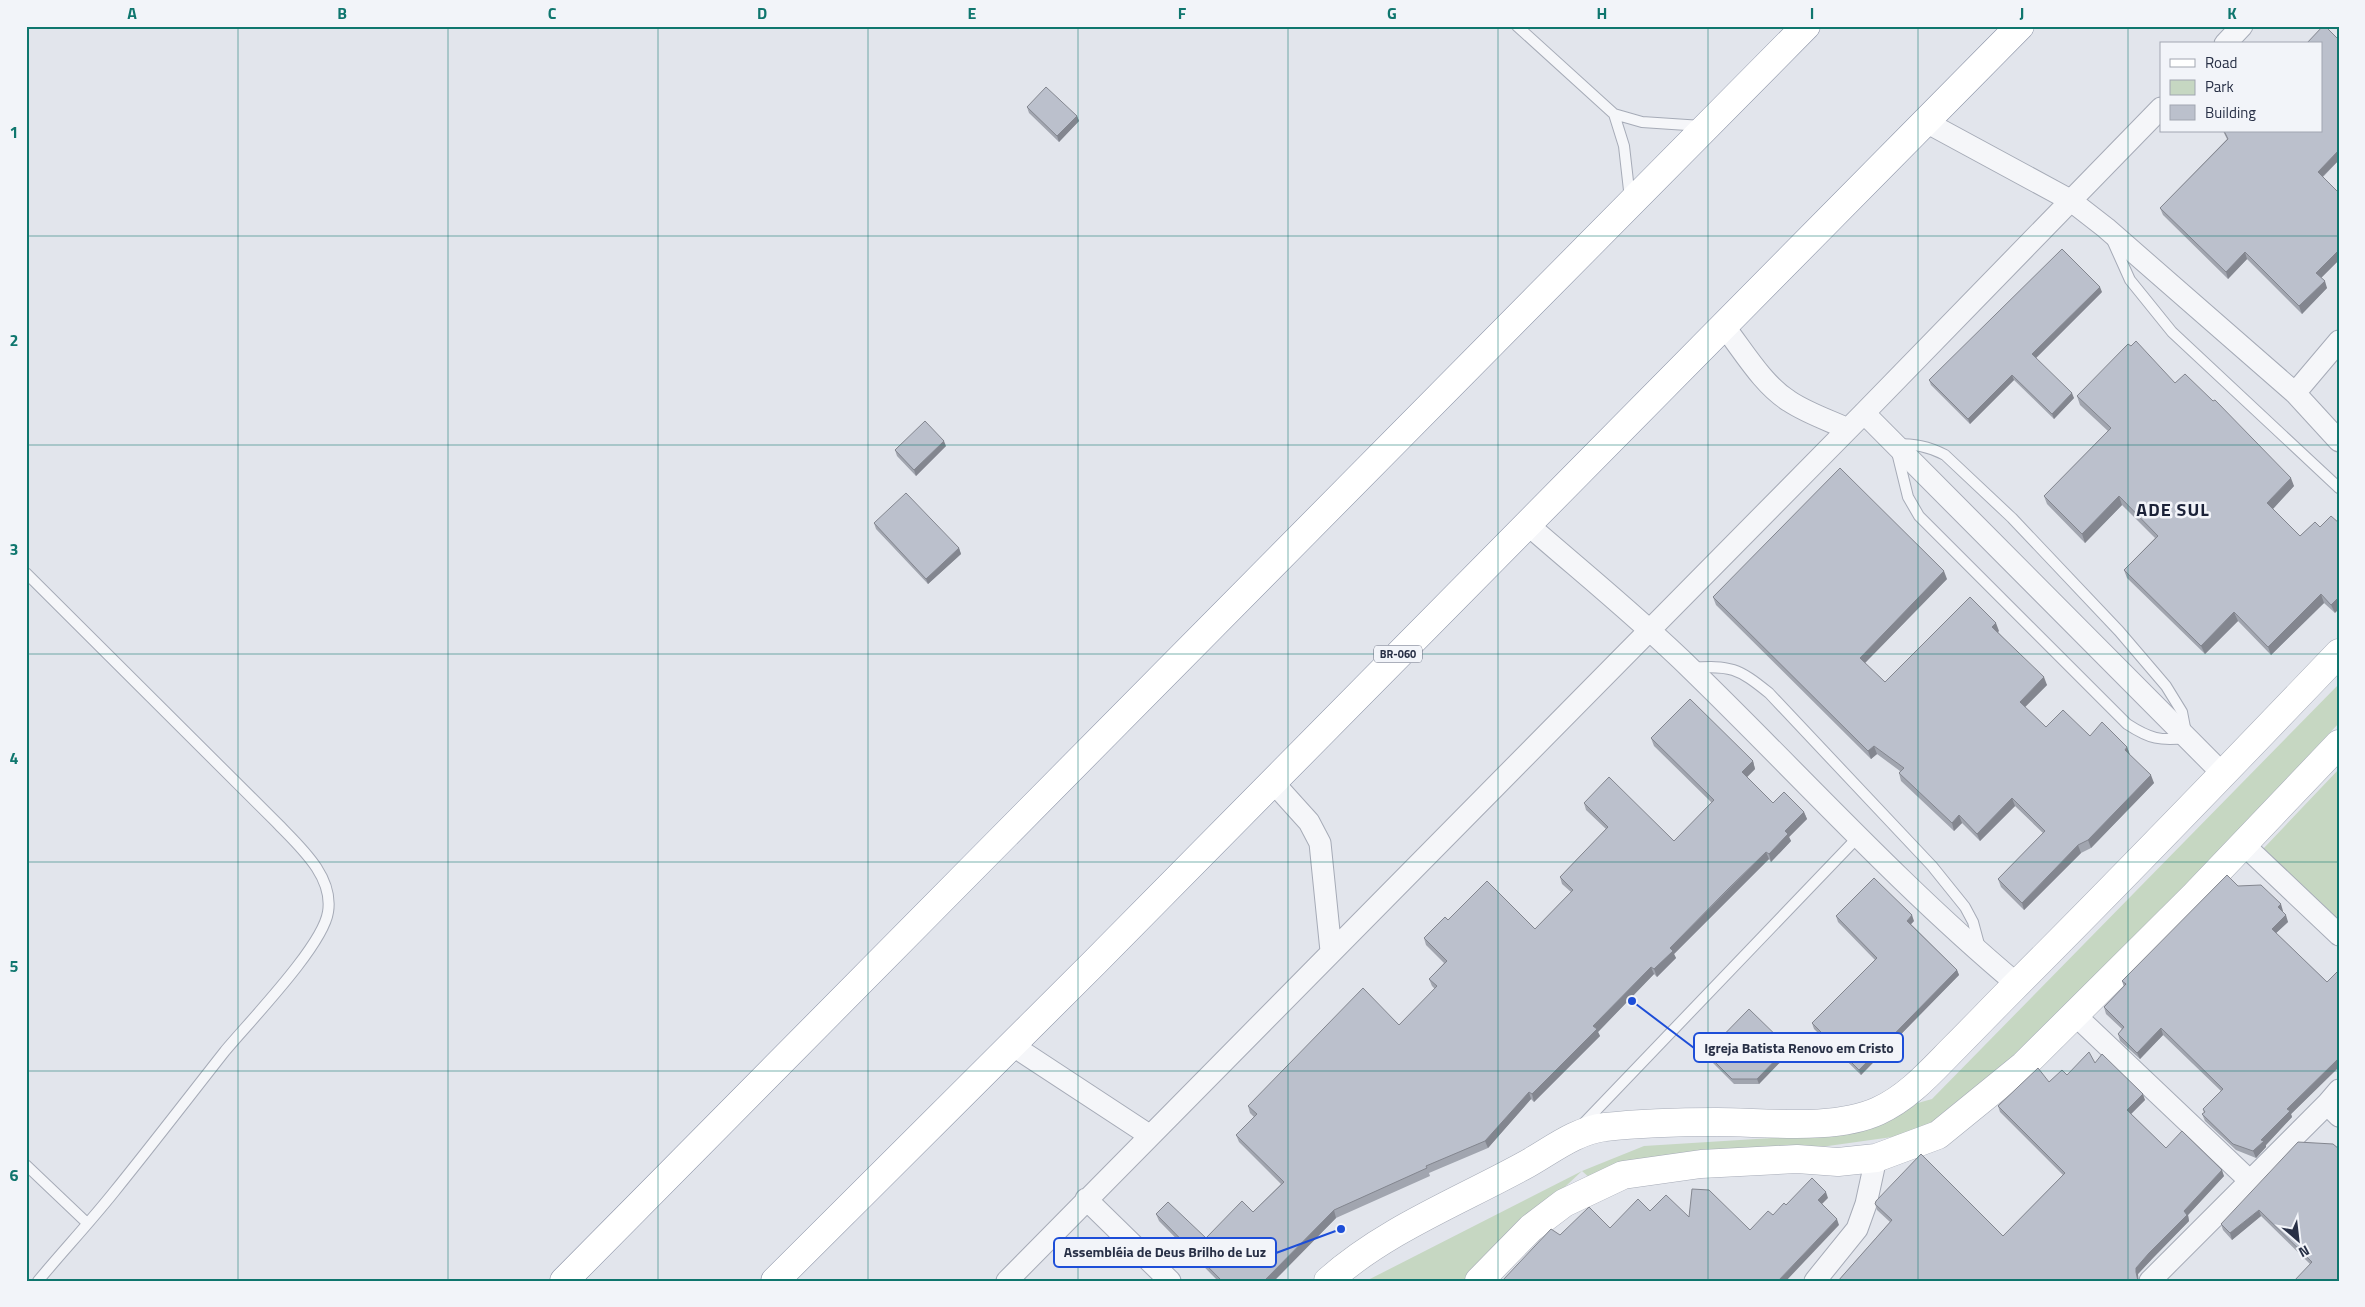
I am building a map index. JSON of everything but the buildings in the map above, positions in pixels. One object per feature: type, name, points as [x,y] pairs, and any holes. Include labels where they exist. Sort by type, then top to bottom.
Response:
[{"type":"main road","points":[[564,1281],[1806,26]]},
{"type":"main road","name":"BR-060","points":[[782,1279],[1012,1044],[2020,26]]},
{"type":"main road","points":[[1328,1281],[1347,1264],[1396,1234],[1528,1164],[1572,1136],[1601,1127],[1645,1124],[1787,1124],[1850,1120],[1878,1111],[1924,1079],[2339,653]]},
{"type":"main road","points":[[1479,1281],[1531,1228],[1564,1203],[1623,1175],[1701,1164],[1797,1159],[1838,1162],[1876,1158],[1938,1135],[2024,1065],[2243,844],[2339,744]]},
{"type":"street","points":[[2227,42],[2242,26]]},
{"type":"street","points":[[1007,1281],[1331,951],[1650,631],[2160,109]]},
{"type":"street","points":[[1926,122],[2070,200],[2106,228],[2295,393],[2339,441]]},
{"type":"street","points":[[1723,325],[1755,366],[1782,396],[1806,412],[1848,429]]},
{"type":"street","points":[[2295,393],[2339,341]]},
{"type":"street","points":[[1864,413],[2223,774]]},
{"type":"street","points":[[1527,524],[1690,668],[1981,954],[2017,984]]},
{"type":"street","points":[[1272,781],[1310,822],[1320,843],[1331,951]]},
{"type":"street","points":[[2243,844],[2339,936]]},
{"type":"street","points":[[2075,1015],[2249,1180]]},
{"type":"street","points":[[1012,1044],[1149,1135]]},
{"type":"street","points":[[2150,1281],[2249,1180],[2335,1103]]},
{"type":"street","points":[[1815,1281],[1857,1229],[1866,1204],[1876,1158]]},
{"type":"street","points":[[1086,1199],[1170,1281]]},
{"type":"lane","points":[[1517,26],[1614,114],[1642,122],[1708,126]]},
{"type":"lane","points":[[1614,114],[1624,146],[1630,204]]},
{"type":"lane","points":[[2106,228],[2130,280],[2172,332],[2339,488]]},
{"type":"lane","points":[[1895,444],[1917,444],[1932,448],[1944,455],[2012,518],[2106,616],[2166,686],[2182,712],[2187,738],[2164,740],[2146,736],[2127,724],[2021,620],[1919,516],[1908,497],[1895,444]]},
{"type":"lane","points":[[26,573],[277,823],[314,863],[324,882],[329,898],[328,912],[323,926],[295,967],[38,1281]]},
{"type":"lane","points":[[1690,668],[1718,666],[1739,672],[1769,694],[1788,712],[1932,866],[1965,907],[1973,922],[1981,954]]},
{"type":"lane","points":[[1572,1136],[1859,836]]},
{"type":"lane","points":[[26,1165],[87,1223]]},
{"type":"green space","points":[[2339,684],[2339,723],[2032,1050],[1935,1131],[1591,1179],[1582,1171],[1644,1146],[1802,1136],[1932,1099]]},
{"type":"green space","points":[[2339,769],[2339,933],[2263,849]]},
{"type":"green space","points":[[1582,1171],[1464,1281],[1366,1281]]},
{"type":"place","name":"Igreja Batista Renovo em Cristo","points":[[1632,1001]]},
{"type":"place","name":"Assembléia de Deus Brilho de Luz","points":[[1341,1229]]},
{"type":"district","name":"ADE SUL","points":[[2173,510]]}]
